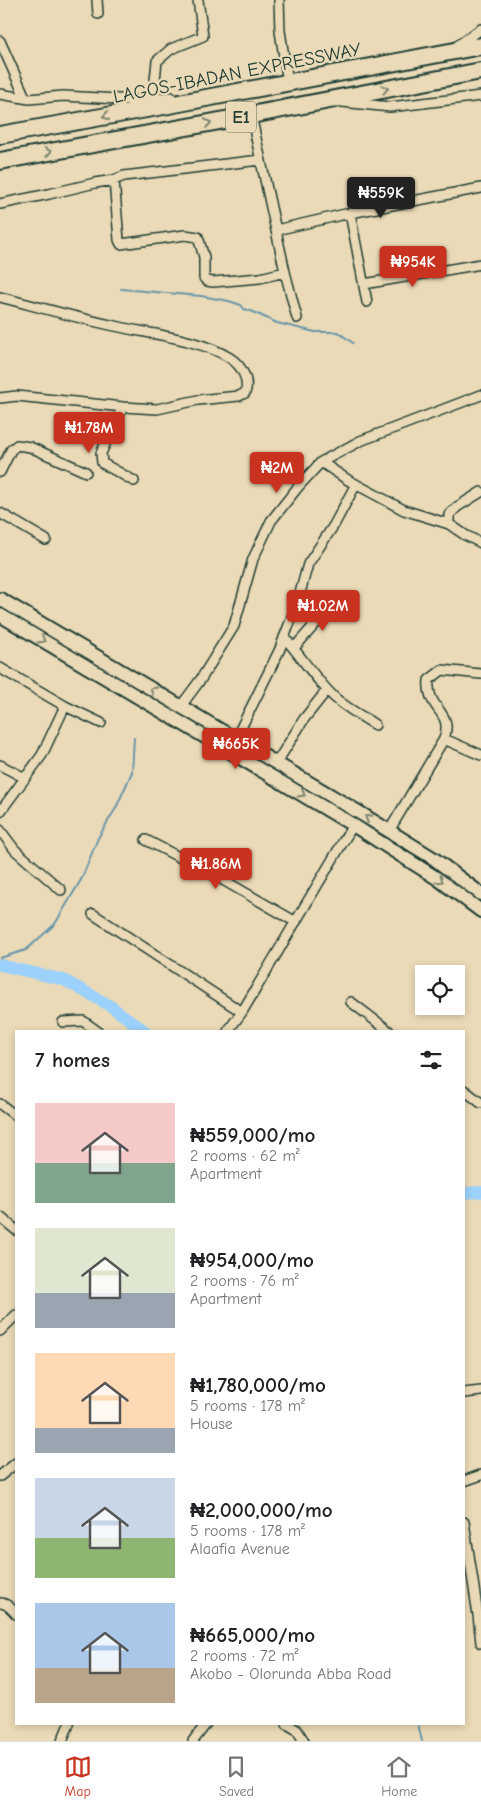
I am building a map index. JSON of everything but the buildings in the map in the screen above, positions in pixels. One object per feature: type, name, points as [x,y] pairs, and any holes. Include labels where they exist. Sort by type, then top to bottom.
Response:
[{"type":"highway","name":"LAGOS-IBADAN EXPRESSWAY","points":[[0,134],[169,105],[481,46]]},
{"type":"highway","name":"E1","points":[[0,161],[481,71]]},
{"type":"main road","points":[[0,599],[250,746],[389,831],[433,858],[481,894]]},
{"type":"main road","points":[[0,615],[353,824],[445,884],[481,911]]},
{"type":"main road","points":[[243,758],[250,746]]},
{"type":"street","points":[[97,0],[98,14]]},
{"type":"street","points":[[153,99],[157,61],[171,48],[203,36],[198,0]]},
{"type":"street","points":[[278,0],[280,31],[287,76]]},
{"type":"street","points":[[0,94],[29,98],[63,96],[137,100],[153,99],[458,46],[481,29]]},
{"type":"street","points":[[0,43],[25,97]]},
{"type":"street","points":[[328,100],[390,107],[481,96]]},
{"type":"street","points":[[251,115],[285,272],[297,318]]},
{"type":"street","points":[[0,204],[114,180],[124,176],[260,160]]},
{"type":"street","points":[[114,180],[118,240],[121,244],[185,235],[198,237],[204,257],[204,278],[207,281],[260,278],[285,272]]},
{"type":"street","points":[[276,230],[350,213],[481,188]]},
{"type":"street","points":[[350,213],[367,302]]},
{"type":"street","points":[[364,284],[481,264]]},
{"type":"street","points":[[0,297],[82,319],[208,347],[232,359],[240,367],[246,378],[247,388],[245,393],[239,396],[198,400],[157,408],[123,407],[17,396],[0,398]]},
{"type":"street","points":[[181,706],[201,679],[234,626],[253,559],[271,521],[321,462],[360,441],[481,395]]},
{"type":"street","points":[[123,407],[101,453],[101,458],[102,463],[134,481]]},
{"type":"street","points":[[0,472],[11,450],[17,444],[30,447],[86,472]]},
{"type":"street","points":[[321,462],[356,484],[404,510],[450,524],[465,535],[481,543]]},
{"type":"street","points":[[236,738],[284,637],[297,604],[308,564],[334,525],[356,484]]},
{"type":"street","points":[[450,524],[449,515],[457,507],[481,492]]},
{"type":"street","points":[[0,513],[46,540]]},
{"type":"street","points":[[294,648],[326,612],[332,602]]},
{"type":"street","points":[[284,637],[338,701],[375,724]]},
{"type":"street","points":[[0,668],[65,706],[101,723]]},
{"type":"street","points":[[389,831],[447,732],[447,722],[432,703],[428,688],[429,680],[442,670],[481,674]]},
{"type":"street","points":[[276,762],[327,690]]},
{"type":"street","points":[[0,812],[42,756],[65,706]]},
{"type":"street","points":[[444,739],[481,755]]},
{"type":"street","points":[[0,765],[25,778]]},
{"type":"street","points":[[229,1030],[242,1012],[353,824]]},
{"type":"street","points":[[0,830],[14,850],[61,890]]},
{"type":"street","points":[[146,840],[223,880],[296,922]]},
{"type":"street","points":[[93,914],[242,1012]]},
{"type":"street","points":[[351,1002],[388,1030]]},
{"type":"street","points":[[63,1022],[82,1021],[96,1030]]},
{"type":"street","points":[[465,1091],[481,1103]]},
{"type":"street","points":[[0,1104],[15,1115]]},
{"type":"street","points":[[0,1218],[15,1229]]},
{"type":"street","points":[[0,1331],[15,1318]]},
{"type":"street","points":[[465,1393],[481,1391]]},
{"type":"street","points":[[0,1476],[15,1464]]},
{"type":"street","points":[[465,1480],[481,1475]]},
{"type":"street","points":[[465,1529],[480,1615],[481,1643]]},
{"type":"street","points":[[471,1572],[481,1570]]},
{"type":"street","points":[[0,1603],[10,1607],[15,1613]]},
{"type":"street","points":[[62,1741],[69,1725]]},
{"type":"street","points":[[194,1741],[205,1725]]},
{"type":"street","points":[[289,1725],[297,1730],[304,1741]]},
{"type":"waterway","points":[[121,289],[201,296],[229,301],[277,323],[315,332],[338,332],[353,343]]},
{"type":"waterway","points":[[0,958],[26,950],[55,924],[82,878],[98,838],[116,808],[132,772],[134,738]]},
{"type":"waterway","points":[[0,965],[64,980],[109,1005],[144,1030]]},
{"type":"waterway","points":[[465,1193],[481,1192]]},
{"type":"waterway","points":[[418,1725],[422,1741]]}]
